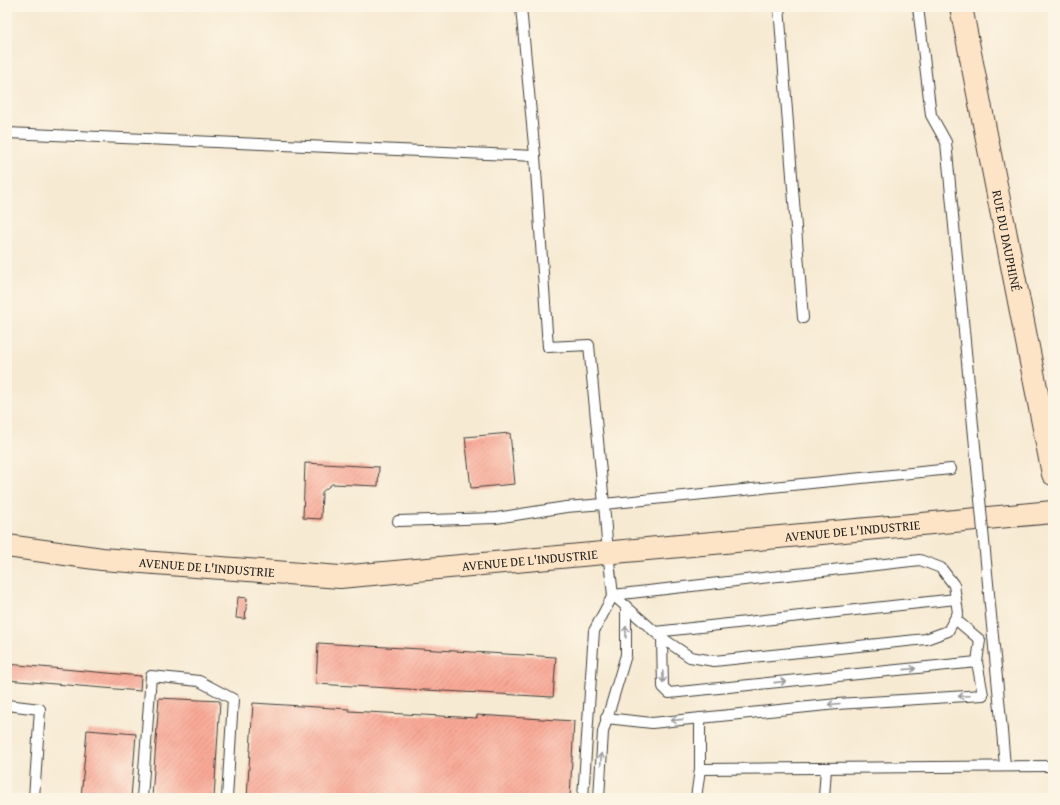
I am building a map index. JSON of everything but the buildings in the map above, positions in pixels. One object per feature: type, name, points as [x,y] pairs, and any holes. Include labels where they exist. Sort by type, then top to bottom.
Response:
[{"type":"street","name":"RUE DU DAUPHINÉ","points":[[961,7],[1053,474]]},
{"type":"street","name":"AVENUE DE L'INDUSTRIE","points":[[7,546],[102,559],[340,577],[1053,512]]},
{"type":"lane","points":[[521,7],[536,156],[548,347],[589,345],[613,595],[594,631],[583,798]]},
{"type":"lane","points":[[779,7],[803,318]]},
{"type":"lane","points":[[918,7],[931,115],[946,142],[1005,766]]},
{"type":"lane","points":[[7,133],[536,156]]},
{"type":"lane","points":[[398,521],[496,518],[566,507],[951,469]]},
{"type":"lane","points":[[920,560],[941,568],[954,585],[958,613],[948,631],[926,639],[714,661],[690,657],[658,635],[613,595],[920,560]]},
{"type":"lane","points":[[658,635],[956,599]]},
{"type":"lane","points":[[599,798],[603,732],[626,656],[626,606]]},
{"type":"lane","points":[[606,718],[652,722],[837,704],[983,695],[977,662],[980,640],[955,619]]},
{"type":"lane","points":[[658,635],[663,687],[669,693],[977,662]]},
{"type":"lane","points":[[142,798],[151,676],[199,681],[233,699],[227,798]]},
{"type":"lane","points":[[7,705],[40,709],[34,798]]},
{"type":"lane","points":[[696,798],[700,770],[700,718]]},
{"type":"lane","points":[[700,770],[1053,766]]},
{"type":"lane","points":[[824,798],[826,768]]}]
